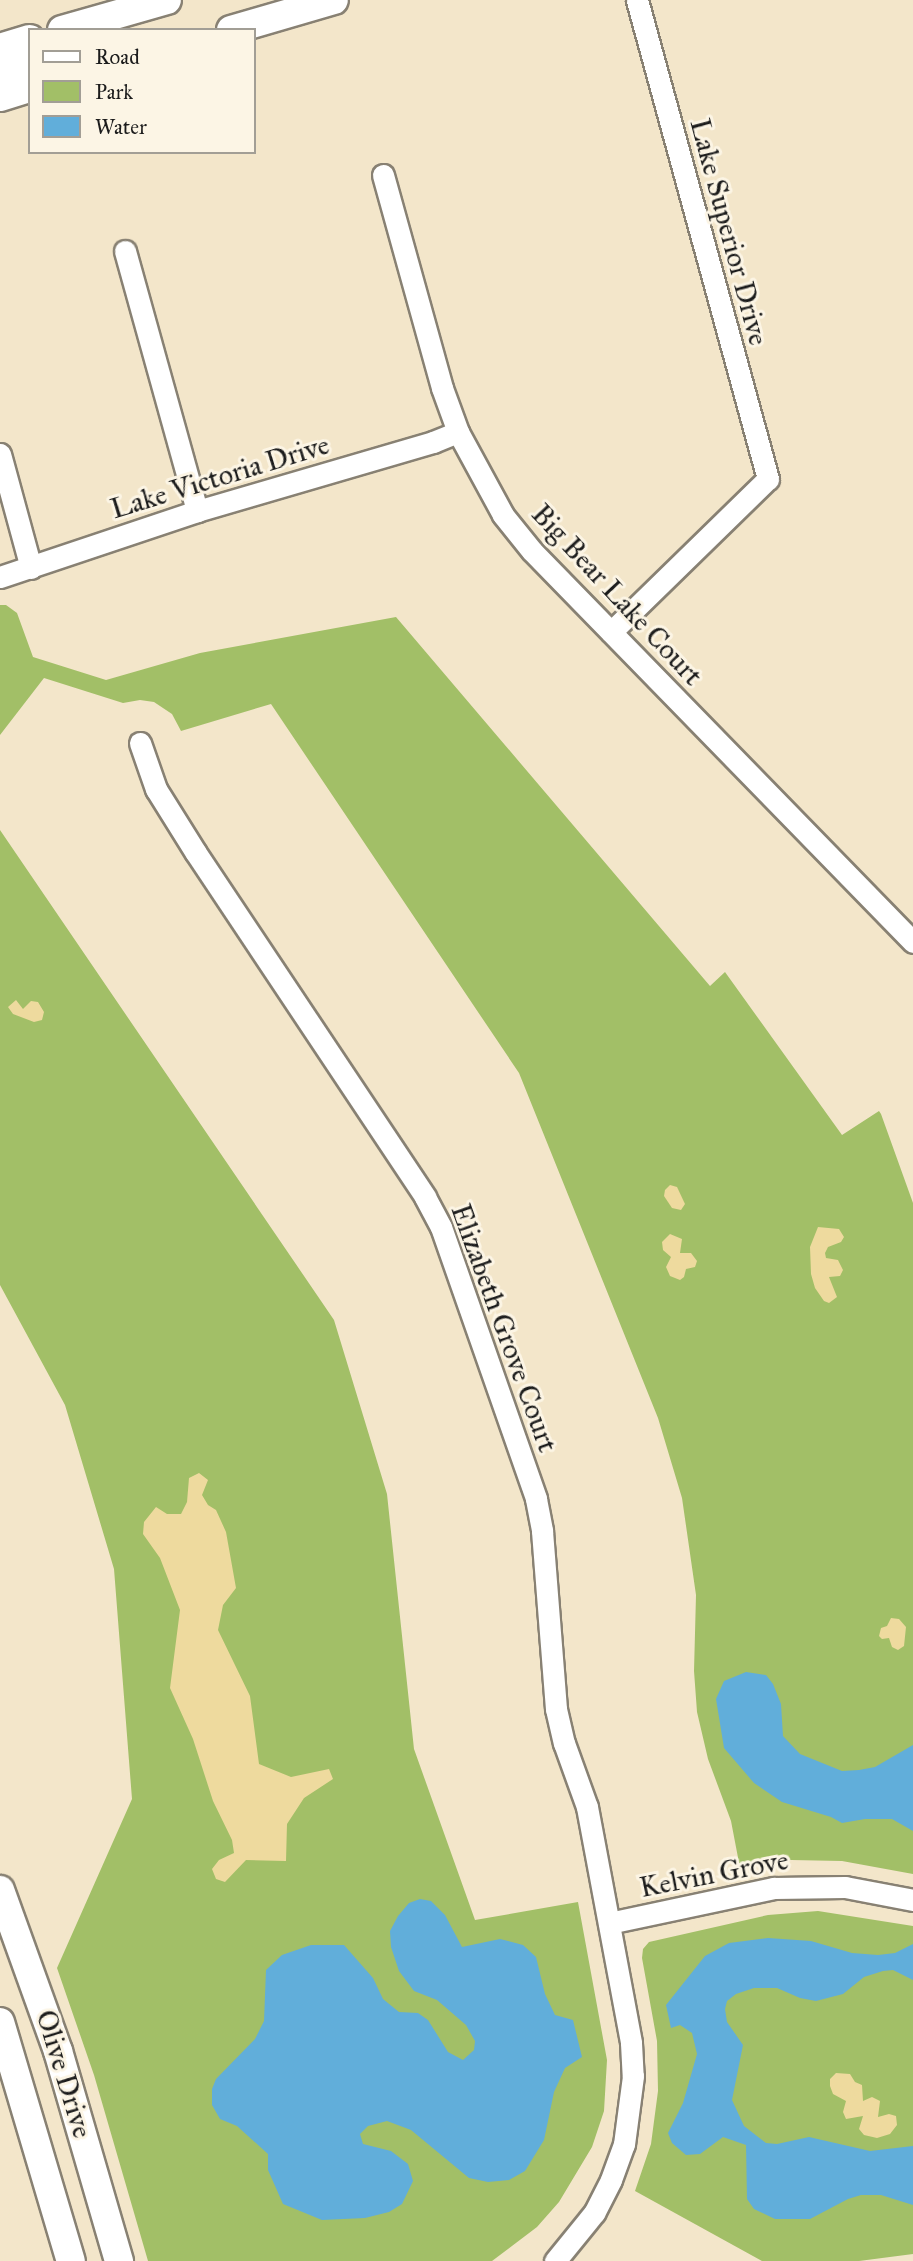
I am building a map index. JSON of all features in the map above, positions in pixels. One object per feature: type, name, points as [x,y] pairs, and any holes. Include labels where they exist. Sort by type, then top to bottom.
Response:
[{"type":"main road","points":[[88,25],[167,0]]},
{"type":"main road","points":[[239,28],[334,0]]},
{"type":"main road","points":[[0,48],[28,40]]},
{"type":"main road","points":[[0,71],[28,63]]},
{"type":"main road","points":[[0,97],[28,89]]},
{"type":"main road","name":"Olive Drive","points":[[0,1890],[30,1965],[58,2050],[119,2261]]},
{"type":"main road","name":"Olive Drive","points":[[0,2022],[71,2261]]},
{"type":"street","name":"Lake Superior Drive","points":[[611,632],[768,479],[637,0]]},
{"type":"street","name":"Big Bear Lake Court","points":[[383,175],[442,388],[458,432],[503,515],[532,551],[913,942]]},
{"type":"street","points":[[125,251],[197,510]]},
{"type":"street","name":"Lake Victoria Drive","points":[[0,577],[197,510],[433,442],[458,432]]},
{"type":"street","points":[[0,454],[31,568]]},
{"type":"street","name":"Elizabeth Grove Court","points":[[140,743],[156,789],[418,1186],[441,1227],[536,1499],[542,1531],[556,1709],[564,1743],[586,1807],[631,2043],[631,2109],[624,2144],[611,2180],[594,2213],[555,2261]]},
{"type":"street","name":"Kelvin Grove","points":[[609,1923],[774,1888],[810,1885],[845,1887],[913,1900]]},
{"type":"green space","points":[[0,605],[6,605],[17,613],[33,657],[106,680],[200,653],[396,617],[710,986],[725,972],[842,1135],[879,1111],[913,1203],[913,1874],[842,1861],[791,1860],[740,1868],[731,1821],[708,1759],[697,1712],[694,1671],[696,1595],[682,1498],[658,1418],[519,1073],[271,704],[181,731],[172,714],[154,702],[140,700],[123,703],[44,678],[0,735]]},
{"type":"green space","points":[[0,830],[334,1320],[387,1494],[414,1749],[475,1920],[578,1902],[607,2060],[604,2111],[592,2147],[559,2202],[537,2227],[492,2261],[148,2261],[94,2075],[57,1968],[132,1799],[114,1569],[65,1405],[0,1285]]},
{"type":"green space","points":[[818,1911],[913,1926],[913,2254],[859,2261],[762,2261],[635,2191],[651,2144],[658,2091],[657,2041],[642,1958],[643,1949],[649,1942],[768,1915]]},
{"type":"sand","points":[[16,1000],[23,1009],[31,1001],[38,1002],[44,1012],[42,1020],[34,1022],[13,1014],[8,1007]]},
{"type":"sand","points":[[670,1185],[677,1187],[685,1204],[681,1210],[672,1208],[664,1196]]},
{"type":"sand","points":[[818,1227],[839,1229],[844,1237],[841,1242],[828,1247],[825,1253],[826,1258],[838,1260],[843,1270],[840,1276],[829,1277],[837,1297],[829,1303],[824,1301],[815,1288],[811,1274],[810,1247]]},
{"type":"sand","points":[[670,1234],[682,1239],[680,1253],[691,1253],[697,1261],[695,1267],[686,1269],[680,1280],[670,1276],[666,1267],[671,1257],[663,1250],[662,1242]]},
{"type":"sand","points":[[199,1473],[208,1480],[202,1495],[208,1505],[216,1510],[226,1532],[236,1588],[223,1605],[218,1630],[250,1696],[259,1764],[291,1777],[329,1769],[333,1779],[304,1798],[287,1824],[286,1861],[246,1860],[225,1882],[216,1879],[212,1869],[219,1860],[234,1853],[232,1840],[213,1801],[193,1739],[170,1688],[180,1610],[160,1558],[143,1534],[144,1522],[156,1507],[167,1514],[181,1514],[187,1502],[189,1478]]},
{"type":"sand","points":[[891,1618],[899,1619],[906,1627],[904,1646],[898,1650],[892,1647],[889,1638],[882,1639],[879,1636],[881,1628],[887,1626]]},
{"type":"sand","points":[[836,2073],[850,2074],[855,2082],[862,2085],[863,2101],[872,2097],[880,2101],[878,2117],[889,2114],[896,2116],[897,2125],[890,2134],[877,2138],[864,2135],[859,2129],[863,2116],[846,2119],[843,2112],[846,2101],[833,2094],[830,2086],[830,2079]]},
{"type":"water","points":[[746,1672],[766,1675],[773,1684],[781,1704],[783,1736],[800,1754],[842,1771],[859,1770],[875,1767],[913,1745],[913,1831],[892,1819],[865,1819],[842,1823],[782,1802],[754,1783],[724,1748],[716,1699],[724,1681]]},
{"type":"water","points":[[420,1899],[431,1901],[445,1915],[462,1947],[500,1939],[523,1945],[536,1957],[545,1994],[555,2015],[573,2020],[582,2057],[565,2068],[554,2092],[544,2140],[525,2171],[509,2180],[488,2182],[469,2178],[411,2130],[387,2121],[368,2126],[360,2134],[363,2144],[391,2151],[408,2164],[413,2181],[402,2204],[389,2212],[365,2218],[322,2220],[283,2204],[268,2170],[268,2154],[237,2126],[220,2119],[212,2105],[212,2089],[216,2079],[255,2039],[264,2021],[266,1970],[282,1955],[311,1945],[344,1945],[373,1978],[383,1999],[399,2012],[418,2013],[428,2020],[448,2052],[463,2060],[474,2050],[475,2041],[466,2025],[437,2000],[414,1991],[399,1971],[391,1947],[390,1931],[409,1903]]},
{"type":"water","points":[[768,1938],[811,1941],[852,1953],[878,1955],[895,1953],[913,1944],[913,1980],[893,1970],[883,1971],[864,1977],[843,1994],[816,2001],[800,1998],[777,1988],[754,1988],[736,1994],[727,2001],[725,2009],[727,2022],[743,2045],[732,2100],[744,2126],[766,2143],[777,2144],[809,2137],[870,2151],[913,2146],[913,2205],[881,2195],[861,2195],[810,2219],[775,2219],[754,2209],[747,2199],[746,2145],[723,2137],[700,2154],[686,2155],[672,2143],[668,2133],[683,2103],[697,2054],[692,2033],[680,2025],[671,2028],[666,2005],[705,1956],[729,1943]]}]
